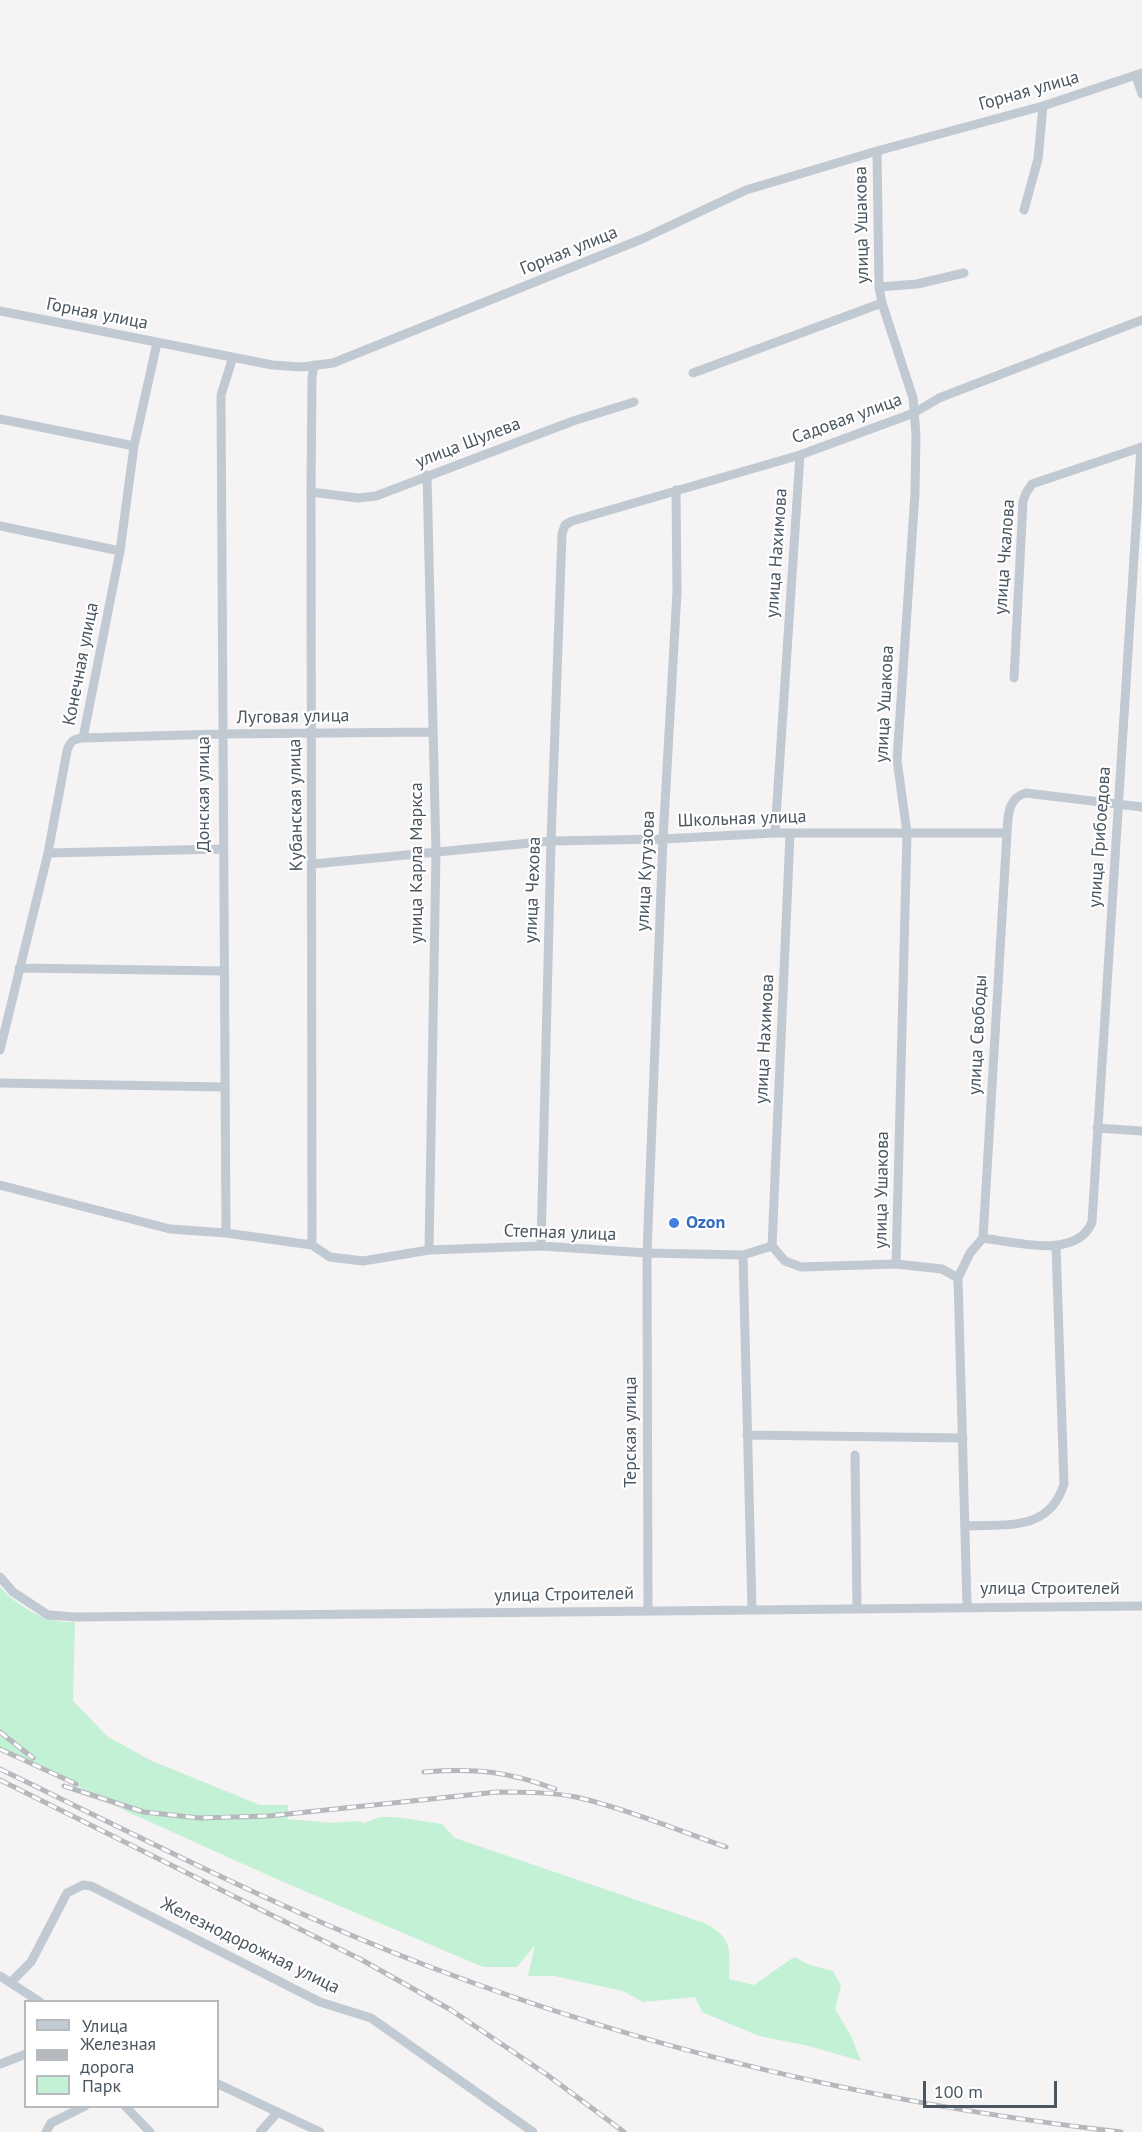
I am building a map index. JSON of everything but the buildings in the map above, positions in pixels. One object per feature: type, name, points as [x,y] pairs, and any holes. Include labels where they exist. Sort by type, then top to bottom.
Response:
[{"type":"street","points":[[1139,75],[1142,94]]},
{"type":"street","name":"Горная улица","points":[[0,311],[272,364],[302,367],[333,363],[642,239],[746,190],[877,151],[1043,106],[1139,75]]},
{"type":"street","points":[[1024,210],[1038,159],[1043,106]]},
{"type":"street","name":"улица Ушакова","points":[[877,151],[879,287],[882,303],[913,398],[916,435],[915,493],[897,760],[907,833],[896,1264]]},
{"type":"street","points":[[879,287],[917,284],[964,273]]},
{"type":"street","points":[[693,373],[882,303]]},
{"type":"street","name":"Садовая улица","points":[[562,534],[565,525],[572,520],[800,455],[914,413],[939,398],[1142,320]]},
{"type":"street","name":"Конечная улица","points":[[0,1050],[48,853],[67,751],[70,742],[76,738],[83,738],[120,551],[134,446],[157,342]]},
{"type":"street","name":"Донская улица","points":[[226,1233],[225,971],[220,734],[221,395],[233,357]]},
{"type":"street","name":"Кубанская улица","points":[[312,1245],[311,492],[314,365]]},
{"type":"street","name":"улица Шулева","points":[[311,492],[358,498],[376,496],[573,421],[634,402]]},
{"type":"street","points":[[0,419],[134,446]]},
{"type":"street","name":"улица Чкалова","points":[[1014,678],[1023,501],[1026,493],[1032,484],[1142,447]]},
{"type":"street","name":"улица Грибоедова","points":[[1056,1246],[1075,1241],[1092,1222],[1142,447]]},
{"type":"street","name":"улица Нахимова","points":[[775,833],[800,455]]},
{"type":"street","name":"улица Карла Маркса","points":[[427,476],[436,853],[429,1250]]},
{"type":"street","name":"улица Кутузова","points":[[647,1253],[663,839],[677,592],[676,490]]},
{"type":"street","points":[[0,526],[120,551]]},
{"type":"street","name":"улица Чехова","points":[[541,1246],[551,841],[562,534]]},
{"type":"street","name":"Луговая улица","points":[[83,738],[433,732]]},
{"type":"street","points":[[1006,833],[1011,803],[1020,794],[1142,807]]},
{"type":"street","name":"Школьная улица","points":[[313,864],[551,841],[663,839],[775,833],[1006,833]]},
{"type":"street","name":"улица Нахимова","points":[[772,1246],[790,833]]},
{"type":"street","name":"улица Свободы","points":[[983,1238],[1006,833]]},
{"type":"street","points":[[48,853],[221,849]]},
{"type":"street","points":[[19,968],[225,971]]},
{"type":"street","points":[[0,1083],[224,1087]]},
{"type":"street","points":[[1097,1128],[1142,1131]]},
{"type":"street","name":"Степная улица","points":[[0,1185],[170,1229],[226,1233],[312,1245],[330,1257],[363,1261],[429,1250],[541,1246],[647,1253],[743,1255],[772,1246]]},
{"type":"street","points":[[966,1526],[1031,1522],[1049,1511],[1061,1494],[1065,1474],[1056,1246],[983,1238],[970,1253],[958,1278],[967,1606]]},
{"type":"street","points":[[772,1246],[785,1261],[801,1267],[896,1264],[942,1269],[958,1278]]},
{"type":"street","name":"Терская улица","points":[[647,1253],[648,1610]]},
{"type":"street","points":[[743,1255],[752,1610]]},
{"type":"street","points":[[747,1435],[963,1438]]},
{"type":"street","points":[[855,1455],[857,1608]]},
{"type":"street","name":"улица Строителей","points":[[0,1577],[13,1592],[48,1616],[75,1617],[967,1606],[1142,1606]]},
{"type":"street","name":"Железнодорожная улица","points":[[11,1982],[31,1962],[67,1893],[83,1885],[91,1886],[320,2002],[371,2018],[533,2132]]},
{"type":"street","points":[[0,1976],[35,2000]]},
{"type":"street","points":[[0,2064],[24,2055]]},
{"type":"street","points":[[219,2084],[320,2132]]},
{"type":"street","points":[[46,2132],[51,2123],[81,2108]]},
{"type":"street","points":[[127,2108],[150,2132]]},
{"type":"street","points":[[260,2132],[278,2112]]},
{"type":"green space","points":[[0,1587],[15,1601],[34,1613],[54,1620],[75,1622],[73,1701],[108,1737],[152,1761],[260,1805],[288,1805],[288,1819],[364,1823],[380,1817],[395,1817],[442,1824],[455,1838],[704,1923],[725,1939],[730,1960],[729,1979],[754,1985],[794,1957],[810,1965],[833,1971],[841,1986],[835,2009],[851,2036],[861,2061],[809,2046],[759,2036],[702,2012],[695,1997],[643,2002],[623,1991],[554,1976],[528,1976],[535,1945],[517,1967],[483,1967],[281,1881],[130,1813],[0,1747]]},
{"type":"railway","points":[[0,1732],[33,1758]]},
{"type":"railway","points":[[0,1749],[76,1784]]},
{"type":"railway","points":[[0,1769],[268,1899],[433,1968],[516,1998],[686,2050],[772,2071],[945,2107],[1121,2132]]},
{"type":"railway","points":[[424,1772],[459,1770],[491,1772],[521,1778],[555,1789]]},
{"type":"railway","points":[[0,1780],[362,1960],[451,2010],[546,2074],[624,2132]]},
{"type":"railway","points":[[64,1786],[144,1812],[199,1818],[269,1816],[497,1792],[556,1794],[614,1807],[726,1847]]},
{"type":"place","name":"Ozon","points":[[674,1223]]}]
